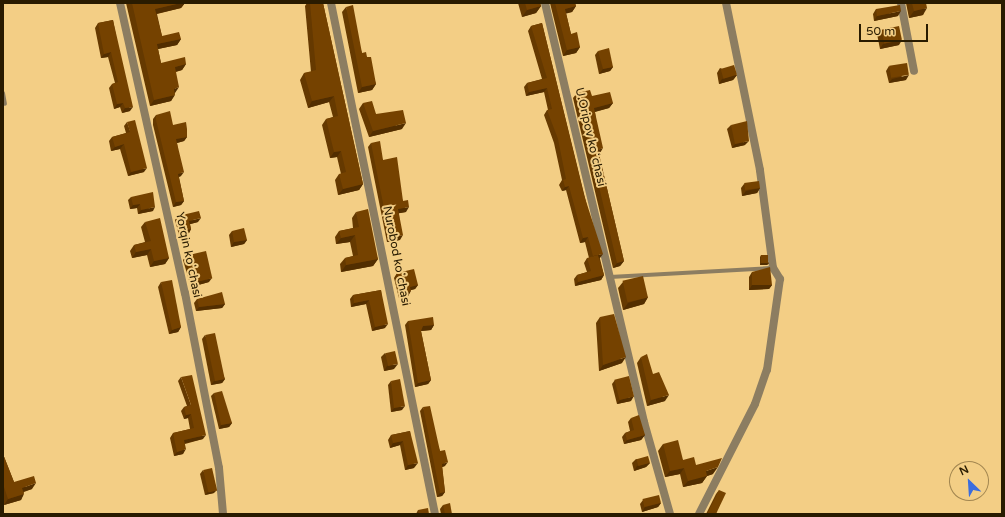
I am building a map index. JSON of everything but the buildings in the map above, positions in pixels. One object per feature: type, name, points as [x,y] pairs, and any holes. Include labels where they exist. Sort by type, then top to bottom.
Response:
[{"type":"street","name":"Yorqin koʻchasi","points":[[120,3],[185,293],[219,468],[223,514]]},
{"type":"street","name":"Nurobod koʻchasi","points":[[331,3],[435,514]]},
{"type":"street","name":"U.Oripov koʻchasi","points":[[545,3],[644,422],[670,514]]},
{"type":"street","points":[[699,514],[755,404],[767,370],[780,279],[773,268],[760,170],[726,3]]},
{"type":"street","points":[[901,3],[914,72]]},
{"type":"lane","points":[[3,93],[5,104]]},
{"type":"lane","points":[[610,277],[773,268]]}]
